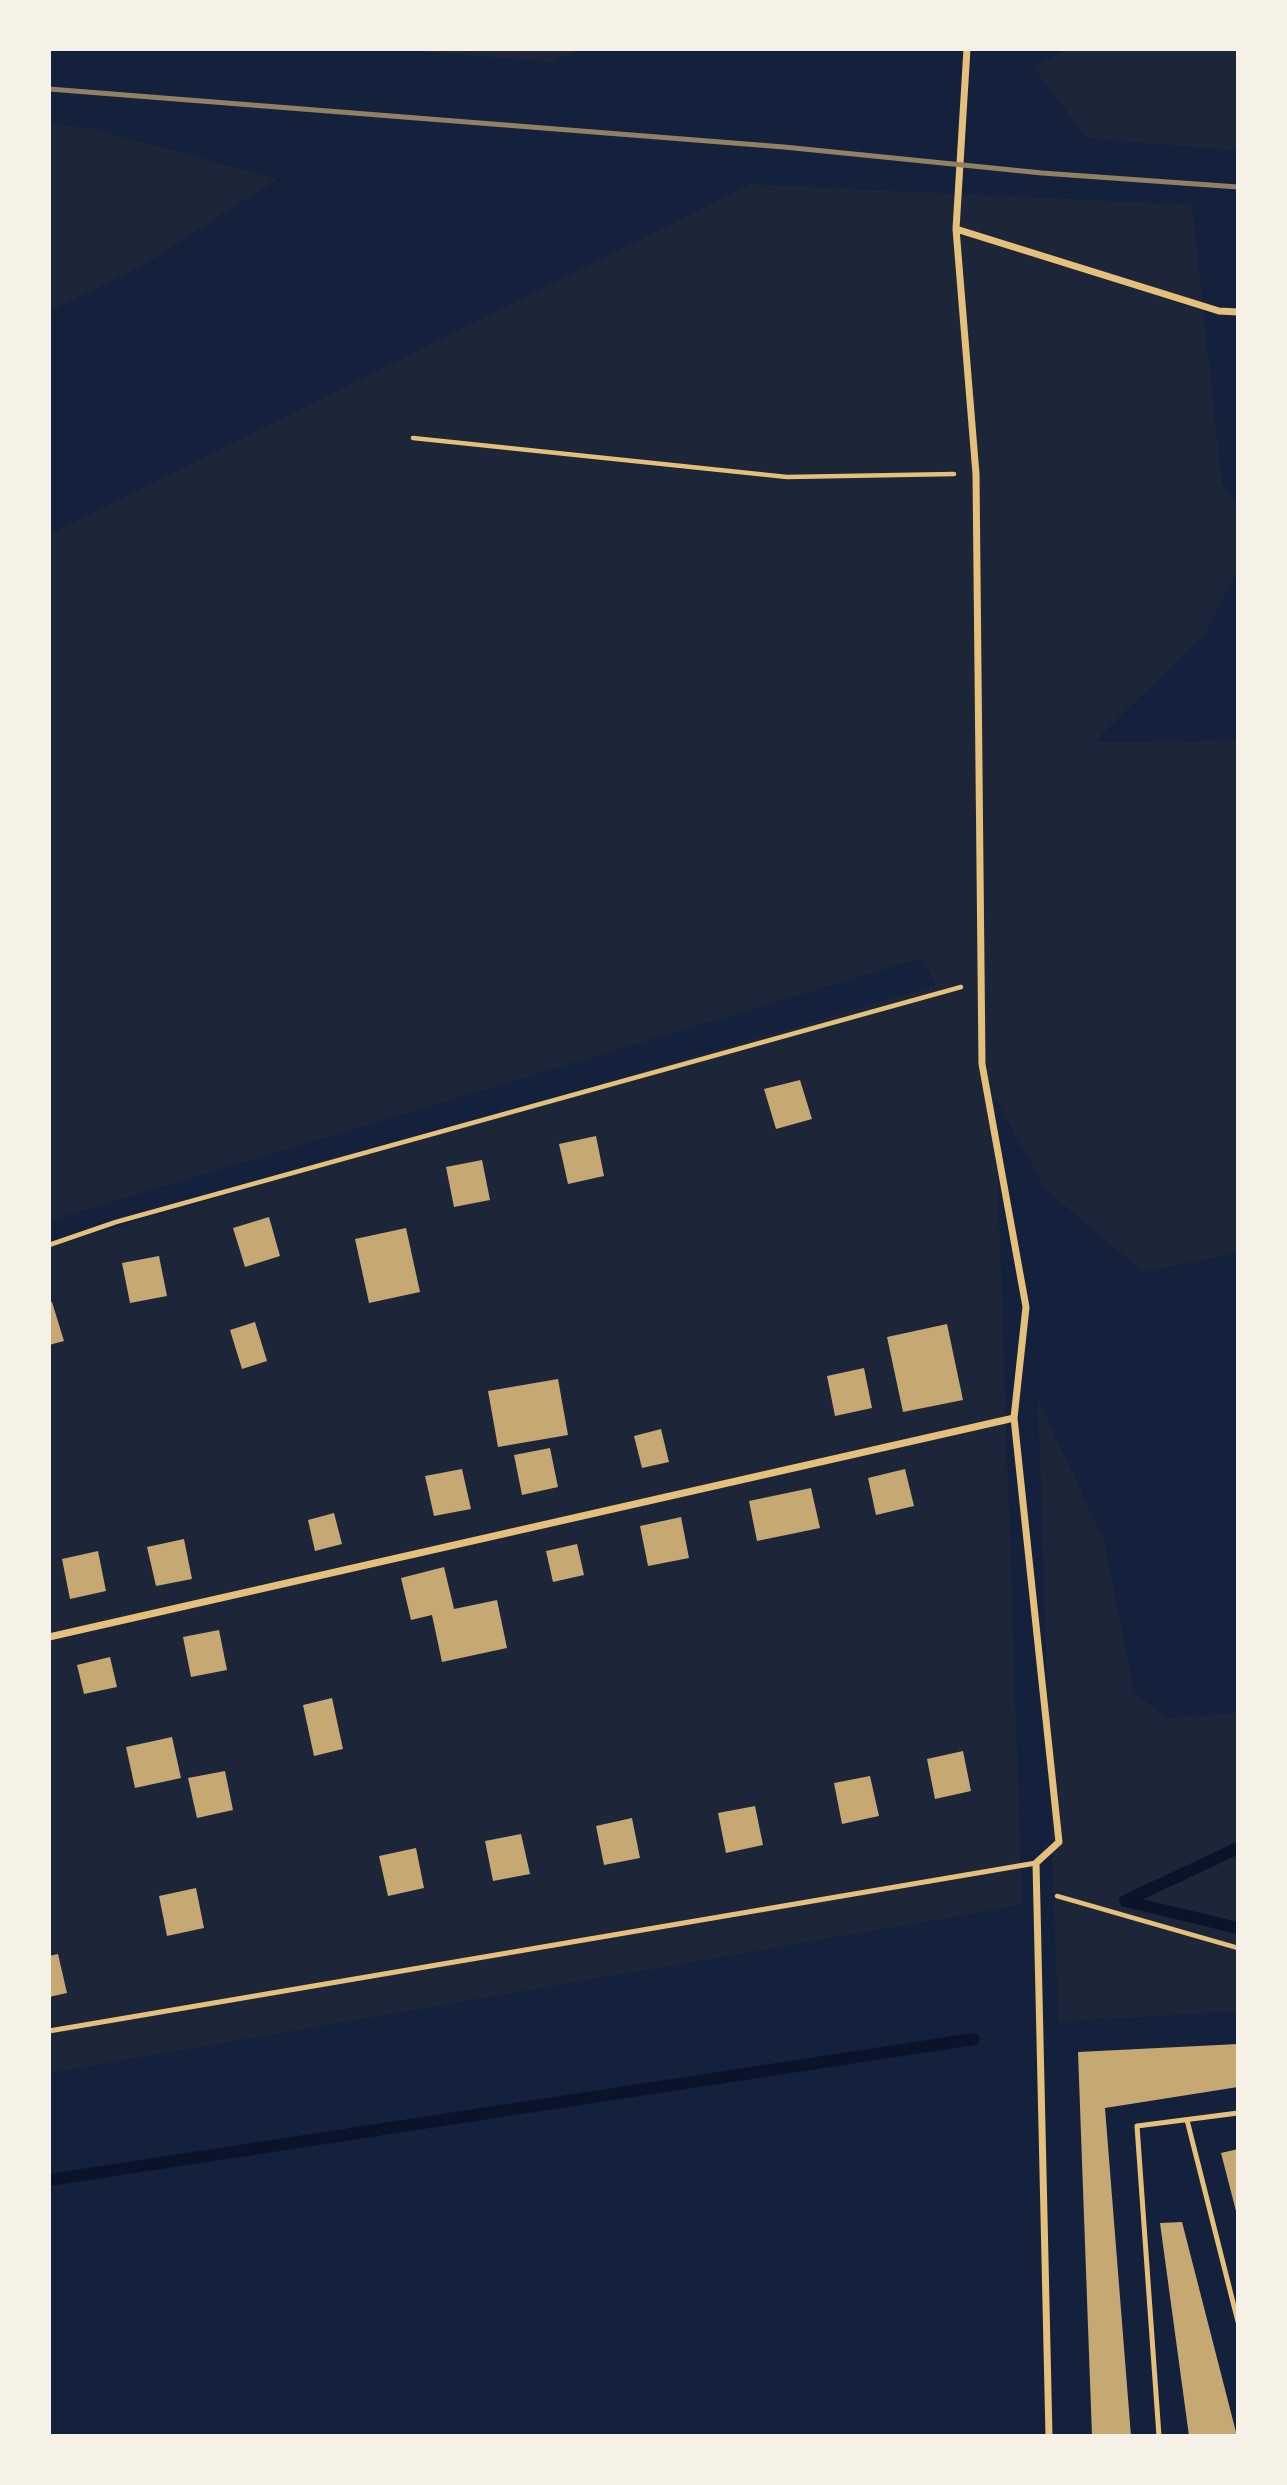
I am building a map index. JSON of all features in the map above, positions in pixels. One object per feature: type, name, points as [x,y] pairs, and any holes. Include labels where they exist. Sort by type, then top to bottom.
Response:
[{"type":"street","points":[[967,49],[956,229],[976,474],[982,1064],[1026,1307],[1014,1418],[1059,1842],[1036,1863],[1049,2436]]},
{"type":"street","points":[[956,229],[1219,311],[1238,312]]},
{"type":"street","points":[[49,1637],[1014,1418]]},
{"type":"lane","points":[[49,2031],[1036,1863]]},
{"type":"lane","points":[[1159,2436],[1137,2126],[1238,2113]]},
{"type":"lane","points":[[1186,2120],[1238,2322]]},
{"type":"path","points":[[413,438],[787,477],[976,474]]},
{"type":"path","points":[[49,1245],[116,1222],[982,981]]},
{"type":"path","points":[[1037,1890],[1238,1948]]},
{"type":"shaded area","points":[[391,49],[579,49],[554,62]]},
{"type":"shaded area","points":[[1068,49],[1238,49],[1238,151],[1087,138],[1033,67]]},
{"type":"shaded area","points":[[49,124],[91,128],[277,179],[143,265],[49,311]]},
{"type":"shaded area","points":[[752,184],[1192,205],[1222,484],[1238,508],[1238,568],[1206,632],[1094,742],[1238,740],[1238,1253],[1143,1272],[1045,1189],[995,1097],[1022,1905],[49,2073],[49,1247],[936,985],[922,958],[49,1221],[49,535]]},
{"type":"shaded area","points":[[1038,1400],[1104,1540],[1134,1691],[1165,1718],[1238,1713],[1238,2011],[1058,2022]]},
{"type":"building","points":[[800,1080],[812,1119],[776,1129],[764,1089]]},
{"type":"building","points":[[596,1136],[604,1176],[568,1184],[559,1144]]},
{"type":"building","points":[[482,1160],[490,1200],[454,1207],[446,1167]]},
{"type":"building","points":[[269,1217],[280,1256],[245,1267],[233,1228]]},
{"type":"building","points":[[406,1228],[420,1292],[369,1303],[355,1239]]},
{"type":"building","points":[[159,1256],[167,1296],[130,1303],[122,1263]]},
{"type":"building","points":[[52,1302],[64,1341],[49,1345],[49,1303]]},
{"type":"building","points":[[255,1322],[267,1361],[242,1369],[230,1330]]},
{"type":"building","points":[[947,1324],[963,1400],[903,1412],[887,1337]]},
{"type":"building","points":[[864,1368],[872,1408],[835,1416],[827,1376]]},
{"type":"building","points":[[558,1379],[568,1435],[498,1447],[488,1391]]},
{"type":"building","points":[[661,1429],[669,1462],[642,1468],[634,1436]]},
{"type":"building","points":[[550,1448],[558,1487],[522,1495],[514,1455]]},
{"type":"building","points":[[462,1469],[471,1509],[434,1516],[425,1476]]},
{"type":"building","points":[[905,1469],[914,1506],[876,1515],[868,1478]]},
{"type":"building","points":[[811,1488],[820,1528],[757,1541],[749,1501]]},
{"type":"building","points":[[334,1513],[342,1544],[315,1551],[308,1520]]},
{"type":"building","points":[[681,1517],[689,1558],[648,1566],[640,1526]]},
{"type":"building","points":[[184,1539],[192,1579],[156,1586],[147,1547]]},
{"type":"building","points":[[577,1544],[584,1575],[553,1582],[546,1551]]},
{"type":"building","points":[[98,1551],[106,1591],[70,1599],[62,1559]]},
{"type":"building","points":[[444,1567],[454,1609],[497,1600],[507,1648],[442,1662],[432,1615],[411,1620],[401,1578]]},
{"type":"building","points":[[219,1630],[227,1670],[191,1677],[183,1637]]},
{"type":"building","points":[[110,1657],[117,1687],[84,1694],[77,1665]]},
{"type":"building","points":[[332,1698],[343,1749],[314,1756],[303,1705]]},
{"type":"building","points":[[172,1737],[181,1778],[135,1788],[126,1747]]},
{"type":"building","points":[[963,1751],[971,1791],[935,1799],[927,1759]]},
{"type":"building","points":[[225,1771],[233,1810],[197,1818],[188,1778]]},
{"type":"building","points":[[870,1776],[879,1816],[842,1824],[834,1783]]},
{"type":"building","points":[[755,1806],[763,1845],[726,1853],[718,1813]]},
{"type":"building","points":[[632,1818],[640,1858],[604,1865],[596,1826]]},
{"type":"building","points":[[521,1834],[530,1874],[493,1881],[485,1841]]},
{"type":"building","points":[[416,1848],[424,1888],[388,1896],[379,1856]]},
{"type":"building","points":[[196,1888],[204,1928],[167,1936],[159,1896]]},
{"type":"building","points":[[58,1954],[67,1993],[49,1997],[49,1956]]},
{"type":"building","points":[[1238,2044],[1238,2087],[1105,2108],[1131,2436],[1092,2436],[1078,2052]]},
{"type":"building","points":[[1238,2149],[1238,2215],[1237,2215],[1221,2153]]},
{"type":"building","points":[[1182,2222],[1237,2436],[1189,2436],[1160,2223]]},
{"type":"waterway","points":[[1238,1848],[1125,1901],[1238,1928]]},
{"type":"waterway","points":[[49,2180],[974,2039]]},
{"type":"railway","points":[[49,89],[784,147],[1042,173],[1238,187]]}]
